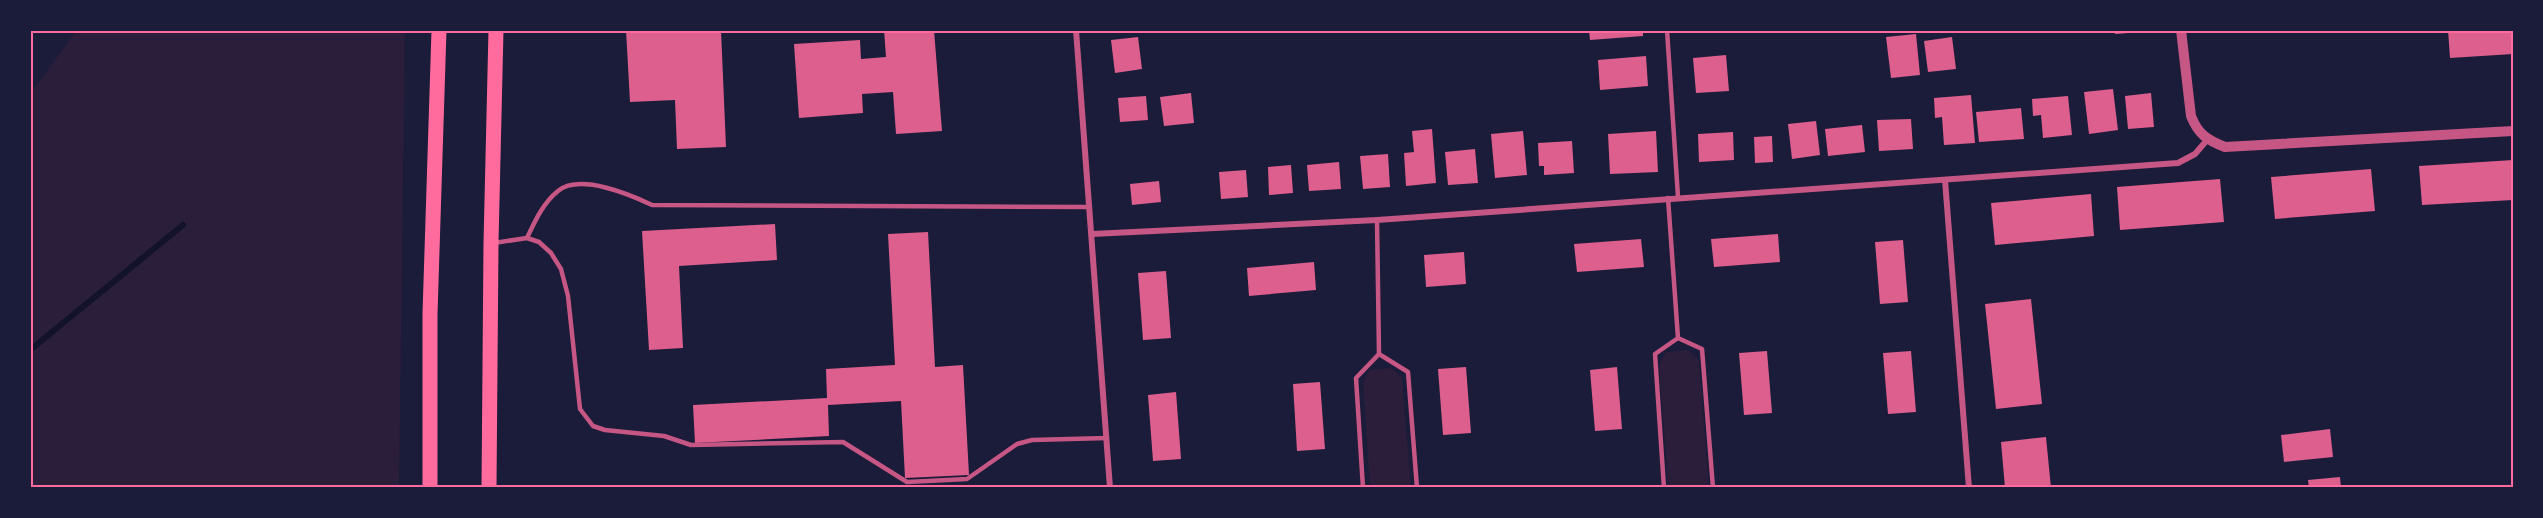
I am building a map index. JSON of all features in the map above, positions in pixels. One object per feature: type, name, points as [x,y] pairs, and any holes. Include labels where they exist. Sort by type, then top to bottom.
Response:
[{"type":"main road","points":[[430,488],[430,314],[439,30]]},
{"type":"main road","points":[[489,488],[496,30]]},
{"type":"street","points":[[1076,30],[1110,488]]},
{"type":"street","points":[[2181,30],[2191,116],[2196,128],[2206,140],[2225,147],[2513,131]]},
{"type":"street","points":[[1092,234],[1377,220],[1678,196],[2178,163],[2195,154],[2206,140]]},
{"type":"street","points":[[1945,180],[1969,488]]},
{"type":"lane","points":[[1667,30],[1678,196]]},
{"type":"lane","points":[[526,238],[543,206],[560,189],[588,184],[618,189],[652,205],[1090,207]]},
{"type":"lane","points":[[1668,198],[1678,339]]},
{"type":"lane","points":[[1363,488],[1356,378],[1379,354],[1377,220]]},
{"type":"lane","points":[[491,243],[526,238],[539,242],[551,253],[561,269],[568,296],[580,409],[593,426],[605,430],[664,436],[691,445],[843,442],[907,483],[967,479],[1017,444],[1032,440],[1107,438]]},
{"type":"lane","points":[[1664,488],[1655,354],[1678,339]]},
{"type":"lane","points":[[1678,339],[1702,349],[1713,488]]},
{"type":"lane","points":[[1379,354],[1408,372],[1417,488]]},
{"type":"shaded area","points":[[77,30],[405,30],[399,488],[30,488],[30,94]]},
{"type":"shaded area","points":[[1688,350],[1699,360],[1709,488],[1668,488],[1659,365],[1666,352]]},
{"type":"shaded area","points":[[1391,368],[1402,377],[1411,488],[1370,488],[1363,382],[1369,370]]},
{"type":"building","points":[[626,30],[721,30],[726,147],[677,149],[675,100],[630,102]]},
{"type":"building","points":[[884,30],[934,30],[942,131],[896,134],[893,92],[862,94],[863,113],[799,118],[794,44],[860,40],[861,59],[886,57]]},
{"type":"building","points":[[1589,30],[1643,30],[1643,36],[1590,40]]},
{"type":"building","points":[[2114,30],[2142,30],[2142,32],[2115,34]]},
{"type":"building","points":[[2448,30],[2513,30],[2513,54],[2450,58]]},
{"type":"building","points":[[1916,34],[1920,75],[1891,78],[1886,37]]},
{"type":"building","points":[[1138,37],[1142,69],[1115,73],[1111,40]]},
{"type":"building","points":[[1952,37],[1956,69],[1928,72],[1924,41]]},
{"type":"building","points":[[1726,55],[1729,91],[1696,93],[1693,58]]},
{"type":"building","points":[[1646,56],[1648,86],[1600,90],[1598,60]]},
{"type":"building","points":[[2113,89],[2118,130],[2089,134],[2084,92]]},
{"type":"building","points":[[1191,93],[1194,123],[1164,126],[1160,97]]},
{"type":"building","points":[[2151,93],[2154,127],[2128,129],[2125,96]]},
{"type":"building","points":[[1971,95],[1975,143],[1944,145],[1942,117],[1935,118],[1934,98]]},
{"type":"building","points":[[1146,96],[1148,120],[1120,122],[1118,98]]},
{"type":"building","points":[[2068,96],[2072,135],[2043,138],[2041,115],[2033,116],[2032,99]]},
{"type":"building","points":[[2021,108],[2024,139],[1979,142],[1976,112]]},
{"type":"building","points":[[1911,119],[1913,149],[1879,151],[1877,120]]},
{"type":"building","points":[[1816,121],[1820,155],[1792,159],[1788,124]]},
{"type":"building","points":[[1862,125],[1865,152],[1828,156],[1825,129]]},
{"type":"building","points":[[1432,129],[1436,183],[1406,186],[1404,153],[1414,152],[1412,131]]},
{"type":"building","points":[[1523,131],[1527,175],[1495,178],[1491,134]]},
{"type":"building","points":[[1656,131],[1658,172],[1610,174],[1608,134]]},
{"type":"building","points":[[1733,132],[1734,160],[1699,162],[1698,134]]},
{"type":"building","points":[[1772,136],[1773,162],[1755,163],[1754,137]]},
{"type":"building","points":[[1572,141],[1574,173],[1544,175],[1544,166],[1539,166],[1538,143]]},
{"type":"building","points":[[1475,149],[1478,183],[1448,185],[1445,152]]},
{"type":"building","points":[[1388,154],[1390,187],[1363,189],[1360,156]]},
{"type":"building","points":[[2513,160],[2513,200],[2422,205],[2419,166]]},
{"type":"building","points":[[1339,162],[1341,189],[1309,191],[1307,165]]},
{"type":"building","points":[[1291,165],[1293,193],[1269,195],[1268,167]]},
{"type":"building","points":[[2371,169],[2375,211],[2275,219],[2271,177]]},
{"type":"building","points":[[1246,170],[1248,197],[1221,199],[1219,172]]},
{"type":"building","points":[[2220,179],[2224,222],[2120,230],[2117,187]]},
{"type":"building","points":[[1159,181],[1161,202],[1132,205],[1130,184]]},
{"type":"building","points":[[2091,194],[2094,236],[1995,245],[1991,203]]},
{"type":"building","points":[[775,224],[777,260],[679,266],[683,348],[649,350],[642,231]]},
{"type":"building","points":[[928,232],[935,367],[963,365],[969,475],[905,478],[901,401],[828,405],[829,436],[695,443],[693,405],[827,398],[826,369],[895,365],[888,234]]},
{"type":"building","points":[[1778,234],[1780,262],[1714,267],[1711,239]]},
{"type":"building","points":[[1641,239],[1644,267],[1577,272],[1574,244]]},
{"type":"building","points":[[1903,240],[1908,302],[1880,304],[1875,242]]},
{"type":"building","points":[[1464,252],[1466,284],[1426,287],[1424,255]]},
{"type":"building","points":[[1314,262],[1316,290],[1249,296],[1247,268]]},
{"type":"building","points":[[1166,271],[1171,338],[1143,340],[1138,273]]},
{"type":"building","points":[[2031,299],[2042,404],[1996,409],[1985,304]]},
{"type":"building","points":[[1767,351],[1772,413],[1744,415],[1739,353]]},
{"type":"building","points":[[1911,351],[1916,412],[1888,414],[1883,353]]},
{"type":"building","points":[[1466,367],[1471,433],[1443,435],[1438,369]]},
{"type":"building","points":[[1617,367],[1622,429],[1595,431],[1590,370]]},
{"type":"building","points":[[1320,382],[1325,449],[1297,451],[1293,384]]},
{"type":"building","points":[[1176,392],[1181,459],[1153,461],[1148,395]]},
{"type":"building","points":[[2330,429],[2333,457],[2284,462],[2281,435]]},
{"type":"building","points":[[2046,437],[2051,488],[2005,488],[2001,442]]},
{"type":"building","points":[[2340,477],[2341,488],[2309,488],[2308,480]]},
{"type":"waterway","points":[[30,350],[183,225]]}]
